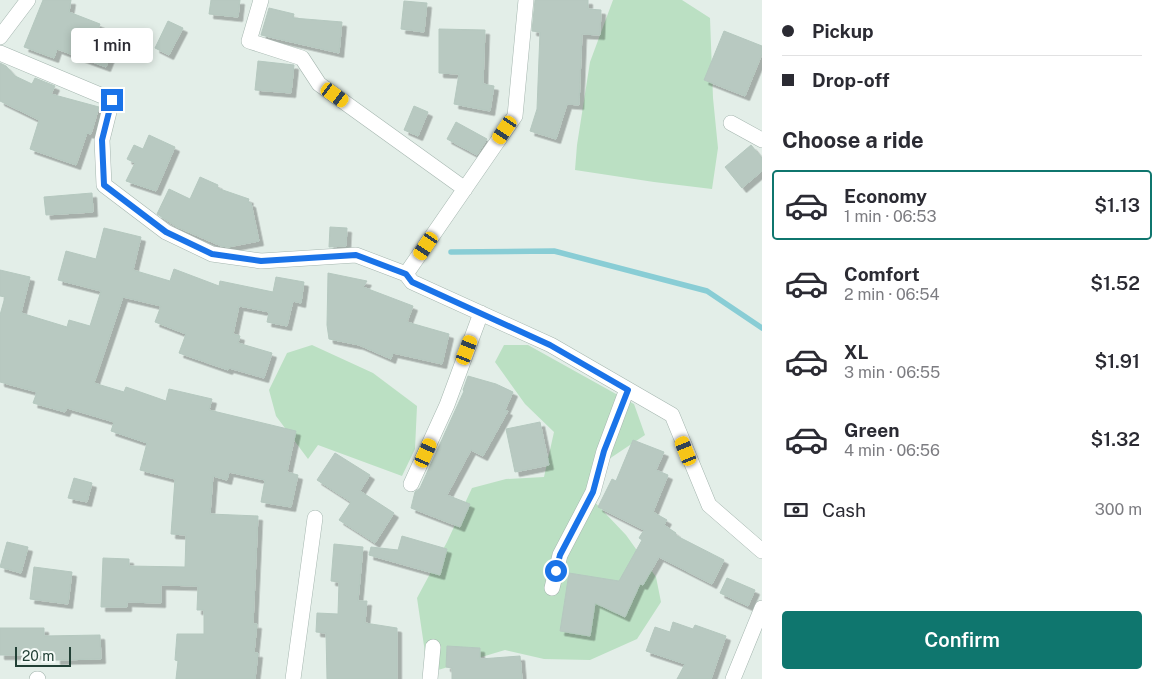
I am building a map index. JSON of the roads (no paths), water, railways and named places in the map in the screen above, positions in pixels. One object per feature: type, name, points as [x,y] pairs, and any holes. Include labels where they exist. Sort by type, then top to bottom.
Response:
[{"type":"street","points":[[0,37],[28,0]]},
{"type":"street","points":[[261,0],[249,41],[302,58],[319,84],[465,189]]},
{"type":"street","points":[[406,274],[515,116],[526,0]]},
{"type":"street","points":[[0,53],[112,100],[102,140],[104,185],[166,232],[212,254],[261,261],[356,255],[406,274],[412,282],[550,345],[672,415],[708,505],[762,551]]},
{"type":"street","points":[[731,123],[762,140]]},
{"type":"street","points":[[411,484],[447,405],[481,314]]},
{"type":"street","points":[[552,588],[560,555],[593,492],[604,451],[628,390]]},
{"type":"street","points":[[294,679],[315,518]]},
{"type":"street","points":[[734,679],[762,608]]},
{"type":"street","points":[[430,679],[433,647]]},
{"type":"waterway","points":[[451,252],[554,251],[707,291],[762,328]]}]
